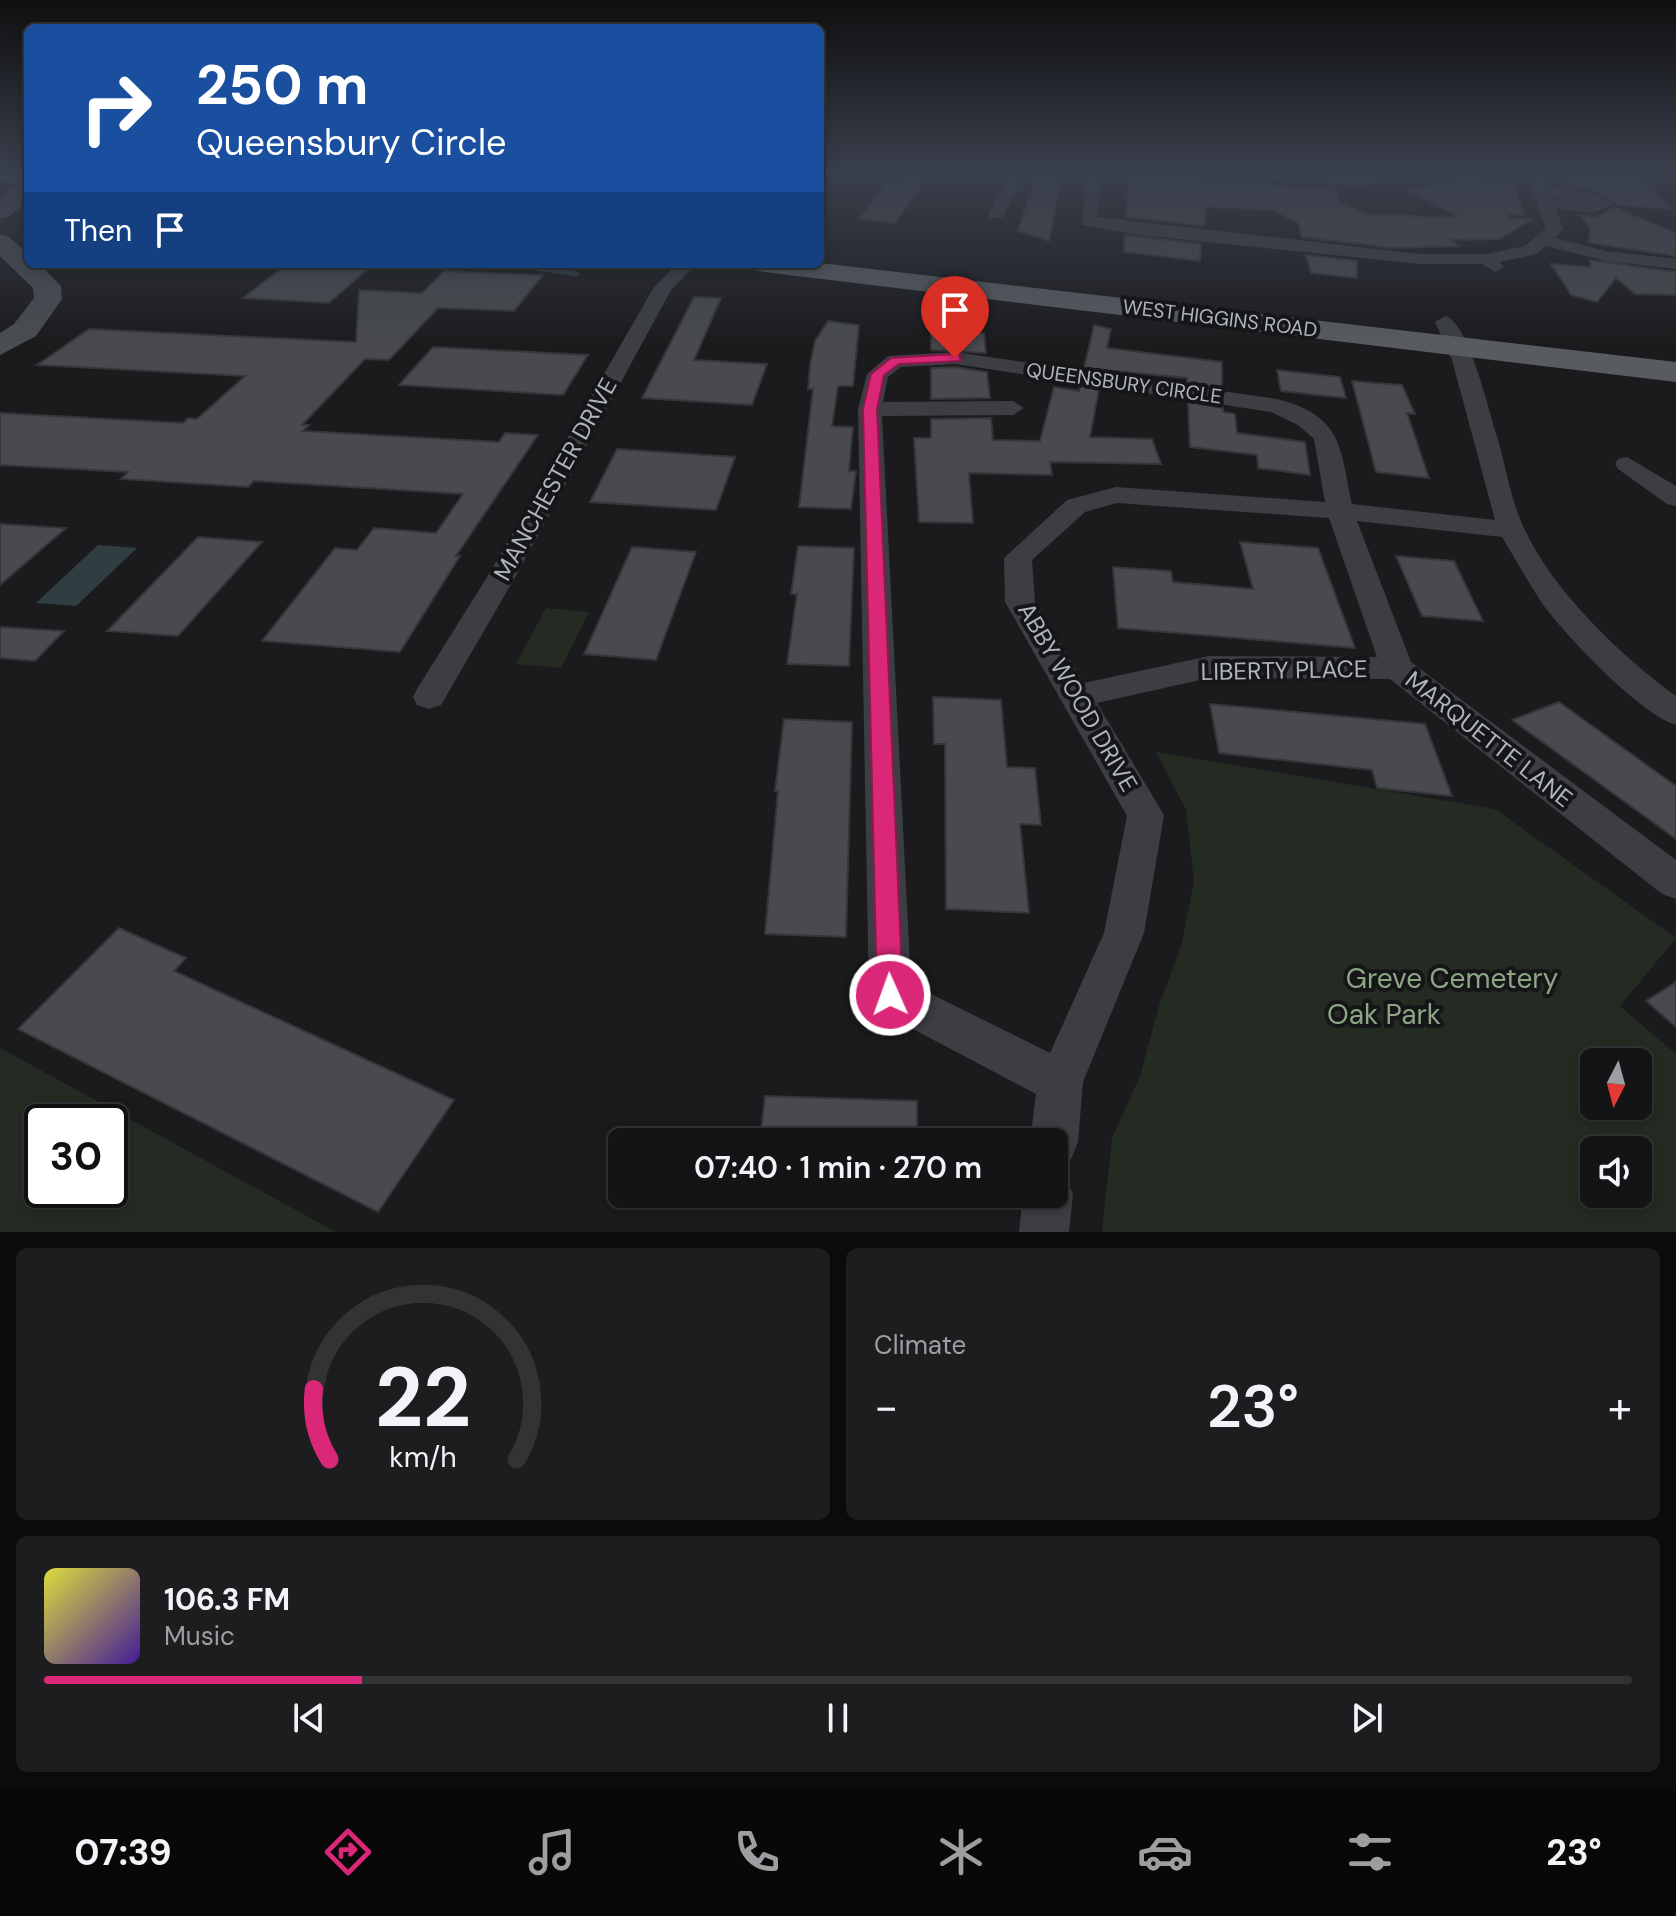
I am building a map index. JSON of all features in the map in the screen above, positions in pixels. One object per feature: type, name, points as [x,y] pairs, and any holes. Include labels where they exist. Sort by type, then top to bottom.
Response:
[{"type":"main road","name":"WEST HIGGINS ROAD","points":[[824,252],[1451,334],[1676,372]]},
{"type":"main road","name":"WEST HIGGINS ROAD","points":[[803,268],[1451,334],[1676,350]]},
{"type":"street","points":[[1152,231],[1491,263],[1531,250],[1553,231]]},
{"type":"street","points":[[1545,241],[1606,256],[1676,264]]},
{"type":"street","points":[[0,242],[24,264]]},
{"type":"street","points":[[0,346],[25,330],[48,299],[47,286],[28,268]]},
{"type":"street","name":"MANCHESTER DRIVE","points":[[429,697],[503,574],[663,287],[683,268]]},
{"type":"street","points":[[0,365],[51,332],[70,312],[78,298]]},
{"type":"street","points":[[1451,334],[1511,530],[1556,601],[1639,686],[1676,713]]},
{"type":"street","name":"QUEENSBURY CIRCLE","points":[[1060,1082],[890,995],[870,409],[878,374],[896,361],[955,358],[1277,406],[1306,420],[1326,436],[1340,511]]},
{"type":"street","name":"QUEENSBURY CIRCLE","points":[[870,409],[1013,408]]},
{"type":"street","points":[[1627,464],[1676,498]]},
{"type":"street","name":"ABBY WOOD DRIVE","points":[[1055,1128],[1060,1082],[1124,933],[1146,815],[1020,602],[1018,558],[1076,506],[1116,495],[1340,511],[1511,530]]},
{"type":"street","name":"MARQUETTE LANE","points":[[1340,511],[1397,668],[1676,882]]},
{"type":"street","name":"LIBERTY PLACE","points":[[1077,696],[1209,667],[1397,668]]},
{"type":"street","points":[[1044,1232],[1047,1208]]},
{"type":"green space","points":[[546,608],[589,612],[561,668],[516,664]]},
{"type":"green space","name":"Oak Park","points":[[1156,752],[1495,809],[1676,938],[1620,1006],[1676,1054],[1676,1232],[1102,1232],[1112,1138],[1140,1076],[1159,1006],[1182,943],[1194,881],[1186,810]]},
{"type":"green space","points":[[0,1048],[102,1104],[24,1104],[24,1208],[128,1208],[128,1118],[336,1232],[0,1232]]},
{"type":"shaded area","points":[[98,545],[137,548],[76,606],[36,603]]},
{"type":"building","points":[[1020,231],[1051,231],[1049,241]]},
{"type":"building","points":[[1300,231],[1512,231],[1499,239],[1451,240],[1459,246],[1392,248],[1302,237]]},
{"type":"building","points":[[1590,231],[1672,231],[1676,233],[1676,256],[1589,243]]},
{"type":"building","points":[[1125,235],[1201,244],[1200,261],[1124,252]]},
{"type":"building","points":[[1306,255],[1357,261],[1357,278],[1311,273]]},
{"type":"building","points":[[1590,260],[1676,272],[1676,295],[1635,294],[1616,278],[1597,302],[1571,295],[1551,264],[1590,267]]},
{"type":"building","points":[[282,268],[369,268],[329,303],[243,298]]},
{"type":"building","points":[[444,271],[543,275],[514,311],[438,308],[389,360],[365,359],[302,425],[309,425],[303,431],[499,442],[505,433],[538,435],[456,556],[460,556],[400,652],[262,641],[335,548],[357,550],[374,528],[436,533],[463,494],[254,481],[248,487],[121,479],[128,472],[0,465],[0,413],[183,423],[188,418],[197,419],[245,376],[37,365],[89,329],[356,342],[359,290],[422,293]]},
{"type":"building","points":[[694,297],[721,298],[694,360],[767,364],[752,405],[642,398]]},
{"type":"building","points":[[828,321],[859,325],[853,386],[838,386],[832,426],[853,427],[849,471],[856,471],[851,509],[799,507],[813,389],[808,389],[810,365],[815,341]]},
{"type":"building","points":[[1094,325],[1111,329],[1107,348],[1222,362],[1222,388],[1187,383],[1187,378],[1084,368]]},
{"type":"building","points":[[931,326],[984,333],[986,353],[931,350]]},
{"type":"building","points":[[433,347],[588,355],[563,395],[399,385]]},
{"type":"building","points":[[955,367],[987,372],[990,398],[931,399],[931,368]]},
{"type":"building","points":[[1277,370],[1340,377],[1346,398],[1281,391]]},
{"type":"building","points":[[1352,381],[1402,385],[1415,414],[1407,413],[1429,478],[1376,472]]},
{"type":"building","points":[[1080,386],[1099,389],[1090,437],[1152,439],[1161,464],[1050,462],[1052,475],[969,473],[973,523],[919,522],[914,438],[931,438],[931,419],[991,418],[993,440],[1040,441],[1054,387],[1079,391]]},
{"type":"building","points":[[1188,402],[1223,408],[1223,412],[1235,414],[1237,433],[1305,442],[1310,475],[1258,468],[1257,455],[1190,447]]},
{"type":"building","points":[[617,449],[735,457],[716,510],[590,502]]},
{"type":"building","points":[[0,524],[66,528],[0,585]]},
{"type":"building","points":[[198,537],[262,542],[178,636],[107,631]]},
{"type":"building","points":[[1240,542],[1318,548],[1355,648],[1118,628],[1113,567],[1171,571],[1173,582],[1253,589]]},
{"type":"building","points":[[798,546],[854,548],[849,666],[787,664],[797,594],[791,594]]},
{"type":"building","points":[[632,547],[696,552],[656,660],[584,654]]},
{"type":"building","points":[[1396,556],[1454,561],[1483,621],[1422,616]]},
{"type":"building","points":[[0,627],[64,631],[35,661],[0,658]]},
{"type":"building","points":[[933,697],[1001,700],[1007,767],[1035,768],[1041,825],[1020,824],[1029,913],[946,909],[945,744],[934,744]]},
{"type":"building","points":[[1559,702],[1676,786],[1676,839],[1512,720]]},
{"type":"building","points":[[1210,704],[1425,724],[1452,796],[1377,788],[1372,770],[1219,753]]},
{"type":"building","points":[[784,719],[852,722],[846,937],[765,934],[778,791],[775,791]]},
{"type":"building","points":[[119,928],[186,958],[174,971],[454,1100],[378,1212],[18,1029]]},
{"type":"building","points":[[1676,982],[1676,1027],[1646,1001]]},
{"type":"building","points":[[765,1096],[917,1101],[917,1128],[762,1128]]},
{"type":"waterway","points":[[536,268],[577,274]]},
{"type":"route","points":[[890,995],[870,409],[878,374],[896,361],[955,358]]},
{"type":"park label","name":"Greve Cemetery","points":[[1452,978]]}]
